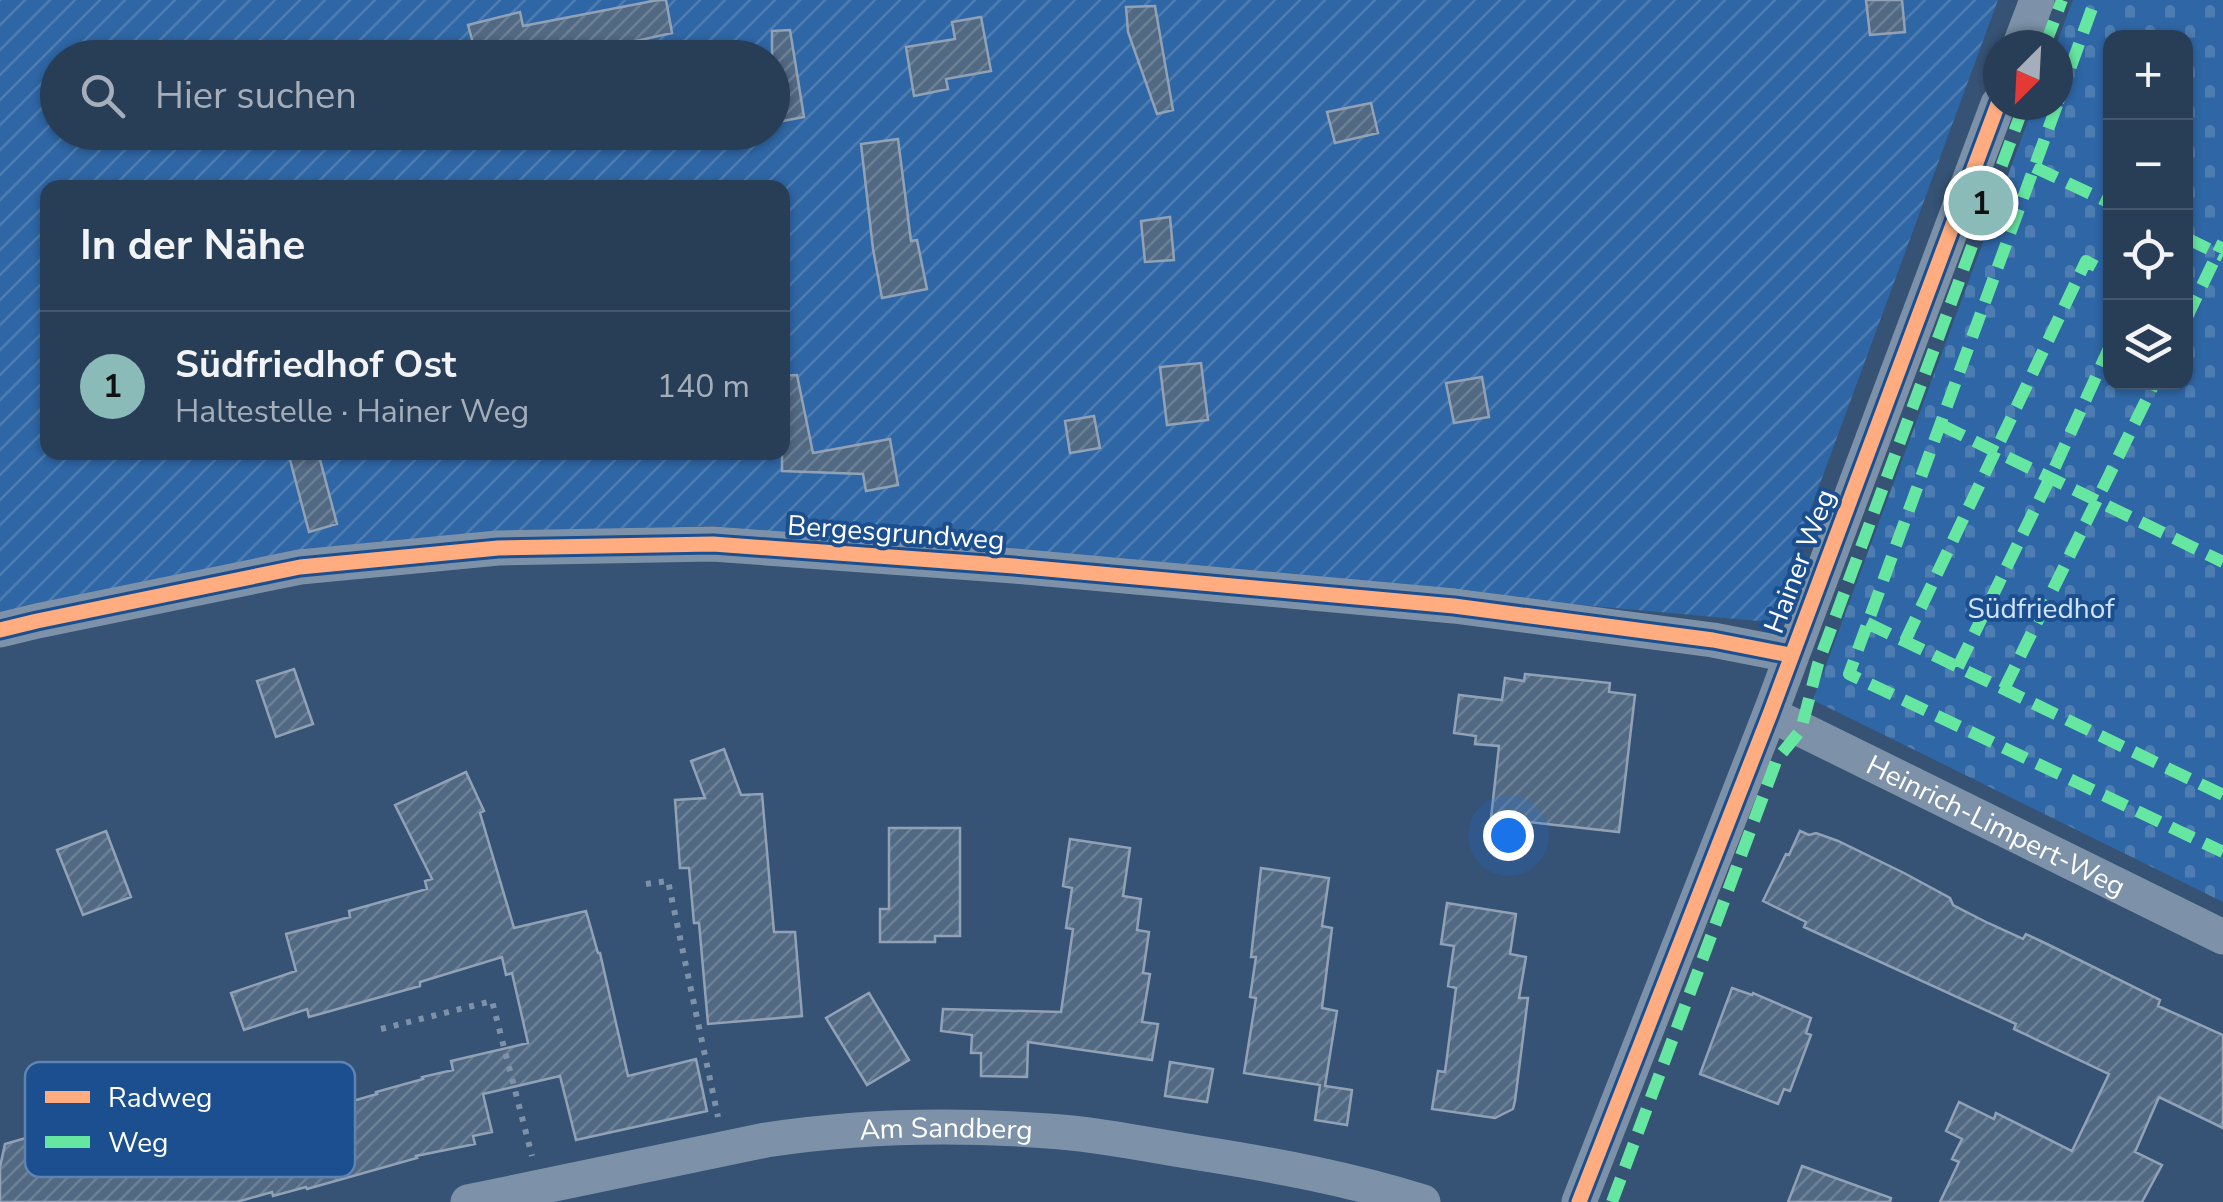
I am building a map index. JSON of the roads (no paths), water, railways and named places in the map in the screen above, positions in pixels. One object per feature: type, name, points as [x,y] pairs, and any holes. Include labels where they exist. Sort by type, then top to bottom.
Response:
[{"type":"street","points":[[2026,30],[2037,0]]},
{"type":"street","name":"Hainer Weg","points":[[1579,1202],[1770,714],[1992,120]]},
{"type":"street","name":"Bergesgrundweg","points":[[0,630],[300,566],[498,548],[713,544],[1014,566],[1454,606],[1713,640],[1790,655]]},
{"type":"street","name":"Heinrich-Limpert-Weg","points":[[1770,714],[2223,937]]},
{"type":"street","name":"Am Sandberg","points":[[468,1202],[814,1132],[920,1128],[1050,1131],[1254,1162],[1374,1187],[1423,1202]]},
{"type":"place","name":"Südfriedhof Ost","points":[[1981,203]]},
{"type":"park label","name":"Südfriedhof","points":[[2041,608]]}]
